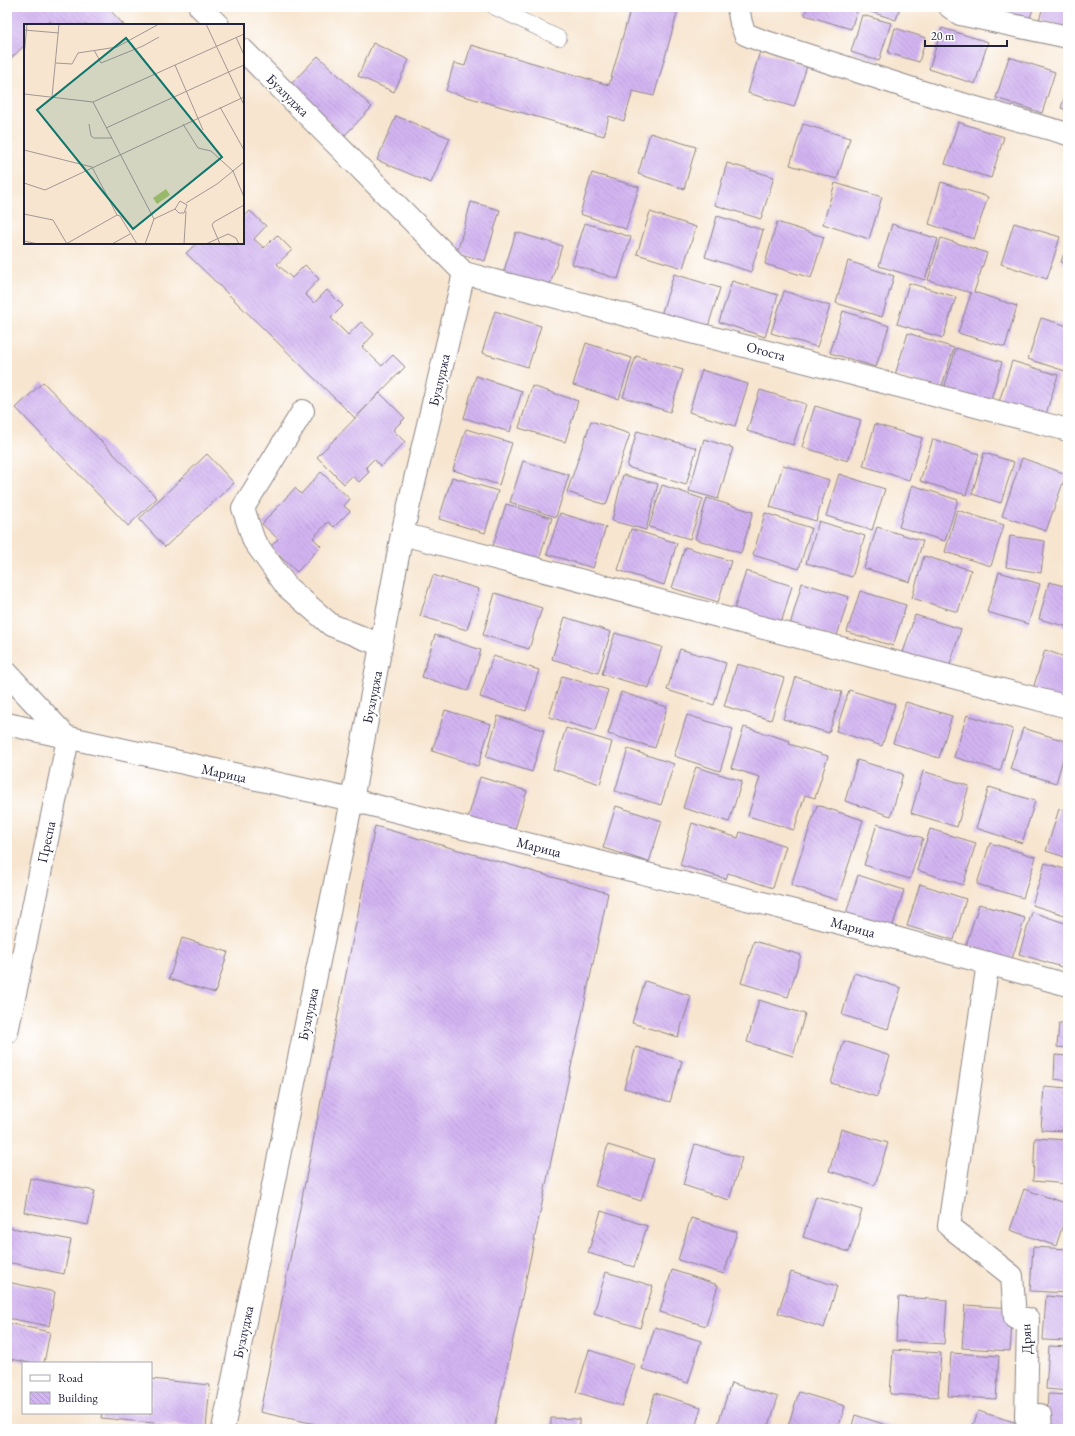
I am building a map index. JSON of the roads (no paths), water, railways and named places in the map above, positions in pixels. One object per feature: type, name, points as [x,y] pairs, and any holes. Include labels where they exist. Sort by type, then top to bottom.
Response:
[{"type":"street","points":[[200,7],[217,24]]},
{"type":"street","points":[[738,7],[745,34],[760,40],[941,98],[1068,134]]},
{"type":"street","points":[[950,7],[960,14],[1068,37]]},
{"type":"street","name":"Бузлуджа","points":[[223,1429],[352,800],[402,534],[464,273],[244,51]]},
{"type":"street","name":"Огоста","points":[[464,273],[1068,430]]},
{"type":"street","points":[[303,411],[243,508],[254,540],[287,587],[331,625],[381,645]]},
{"type":"street","points":[[402,534],[1068,707]]},
{"type":"street","points":[[7,673],[68,739]]},
{"type":"street","name":"Марица","points":[[7,724],[68,739],[352,800],[811,915],[1068,985]]},
{"type":"street","name":"Преспа","points":[[7,1032],[68,739]]},
{"type":"street","name":"Дрян","points":[[988,963],[949,1226],[1012,1276],[1015,1318],[1028,1318],[1026,1418],[1040,1415],[1041,1429]]},
{"type":"lane","points":[[494,7],[559,38]]}]
